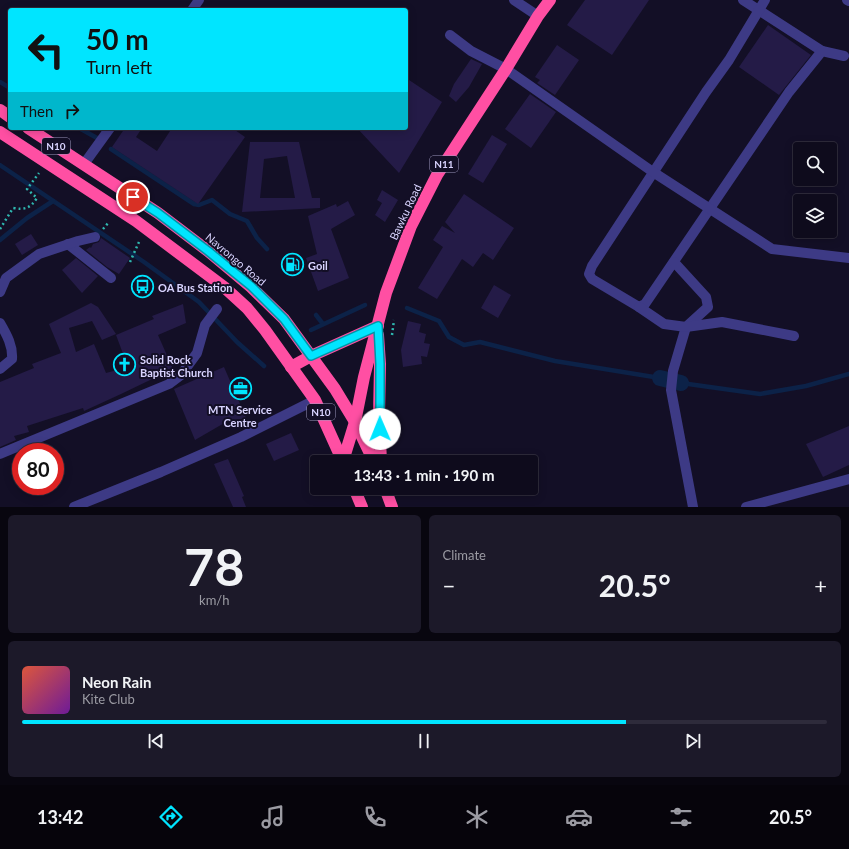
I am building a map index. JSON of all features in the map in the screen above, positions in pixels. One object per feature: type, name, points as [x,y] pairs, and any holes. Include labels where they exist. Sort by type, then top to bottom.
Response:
[{"type":"highway","name":"Bawku Road","points":[[345,455],[355,422],[364,377],[386,293],[411,226],[437,175],[506,69],[538,16],[550,0]]},
{"type":"highway","name":"Navrongo Road","points":[[31,130],[158,213],[245,281],[284,319],[335,389],[355,422],[371,455]]},
{"type":"highway","name":"N10","points":[[0,132],[136,221],[224,287],[247,308],[265,330],[315,400],[340,455]]},
{"type":"highway","points":[[291,367],[311,356],[378,326]]},
{"type":"highway","name":"N11","points":[[378,326],[380,364],[379,416],[381,455]]},
{"type":"highway","points":[[357,495],[362,507]]},
{"type":"highway","points":[[388,495],[392,507]]},
{"type":"street","points":[[514,0],[538,16]]},
{"type":"street","points":[[743,0],[822,50],[847,54]]},
{"type":"street","points":[[765,0],[729,60],[653,172],[592,266],[589,274],[592,279],[664,324],[686,326],[722,322],[794,336]]},
{"type":"street","points":[[450,35],[471,51],[506,69],[653,172],[772,249],[849,258]]},
{"type":"street","points":[[639,307],[645,304],[789,92],[822,50]]},
{"type":"street","points":[[84,164],[109,130]]},
{"type":"street","points":[[0,292],[6,278],[39,254],[95,237]]},
{"type":"street","points":[[68,244],[110,278]]},
{"type":"street","points":[[674,262],[706,297],[708,307],[686,326],[673,372],[671,390],[693,507]]},
{"type":"street","points":[[0,269],[6,278]]},
{"type":"street","points":[[0,454],[169,384],[181,375],[198,353],[205,326],[217,309]]},
{"type":"street","points":[[0,324],[8,335],[13,351],[12,360],[0,369]]},
{"type":"street","points":[[74,507],[161,472],[241,437],[315,400]]},
{"type":"street","points":[[746,507],[849,479]]},
{"type":"path","points":[[0,229],[13,208],[22,210],[31,206],[37,198],[27,189],[39,173]]},
{"type":"path","points":[[130,262],[139,242]]},
{"type":"path","points":[[392,340],[394,317]]},
{"type":"building","points":[[585,0],[649,0],[612,55],[567,25]]},
{"type":"building","points":[[768,25],[811,55],[779,95],[739,67]]},
{"type":"building","points":[[557,45],[579,60],[555,95],[537,83],[540,80],[535,77]]},
{"type":"building","points":[[471,59],[482,64],[469,87],[456,102],[449,96],[454,84]]},
{"type":"building","points":[[408,79],[442,102],[399,173],[359,130],[408,130]]},
{"type":"building","points":[[530,94],[556,112],[531,148],[505,129]]},
{"type":"building","points":[[124,130],[141,130],[136,137],[157,151],[171,130],[235,130],[245,137],[198,204],[112,147]]},
{"type":"building","points":[[492,135],[507,144],[483,183],[468,174]]},
{"type":"building","points":[[250,142],[299,142],[312,198],[320,198],[320,208],[242,212]],"holes":[[[287,156],[295,198],[260,198],[264,159]]]},
{"type":"building","points":[[382,190],[398,200],[385,222],[375,215],[382,203],[377,200]]},
{"type":"building","points":[[464,194],[514,228],[493,260],[483,253],[473,267],[462,259],[437,299],[418,288],[443,247],[433,240],[442,226],[455,233],[445,222]]},
{"type":"building","points":[[348,201],[355,215],[331,229],[349,278],[318,291],[306,258],[317,254],[308,216],[336,204],[337,207]]},
{"type":"building","points":[[31,234],[38,245],[22,255],[15,244]]},
{"type":"building","points":[[101,238],[130,258],[119,274],[107,267],[86,250],[90,247],[91,248],[93,244],[99,242]]},
{"type":"building","points":[[76,258],[98,276],[82,293],[62,270]]},
{"type":"building","points":[[494,285],[511,295],[498,318],[481,308]]},
{"type":"building","points":[[91,303],[98,307],[116,334],[102,340],[92,321],[69,328],[76,352],[94,344],[106,373],[128,367],[116,335],[154,319],[152,316],[183,304],[186,323],[158,335],[173,369],[84,411],[83,408],[27,426],[29,432],[14,436],[16,440],[0,447],[0,382],[34,368],[32,364],[61,353],[49,324]]},
{"type":"building","points":[[408,321],[421,324],[419,332],[426,334],[424,343],[430,344],[427,357],[421,356],[422,364],[403,367],[401,350]]},
{"type":"building","points":[[224,367],[246,418],[226,422],[195,440],[174,389]]},
{"type":"building","points":[[849,426],[849,465],[823,477],[806,444]]},
{"type":"building","points":[[291,433],[299,450],[274,461],[266,444]]},
{"type":"building","points":[[228,459],[244,496],[242,497],[246,507],[233,507],[214,464]]},
{"type":"waterway","points":[[0,82],[8,87]]},
{"type":"waterway","points":[[83,130],[97,138]]},
{"type":"waterway","points":[[111,149],[194,204],[199,205],[212,200],[230,214],[247,221],[257,238],[267,249]]},
{"type":"waterway","points":[[0,165],[144,262],[199,302],[237,342],[264,366]]},
{"type":"waterway","points":[[0,240],[27,218],[53,201]]},
{"type":"waterway","points":[[311,330],[365,305]]},
{"type":"waterway","points":[[407,308],[439,321],[449,337],[464,345],[480,342],[555,361],[660,378]]},
{"type":"waterway","points":[[316,315],[323,324]]},
{"type":"waterway","points":[[681,383],[760,394],[806,386],[849,374]]},
{"type":"waterway","points":[[660,378],[681,383]]},
{"type":"place","name":"Goil","points":[[293,265]]},
{"type":"place","name":"OA Bus Station","points":[[143,287]]},
{"type":"place","name":"Solid Rock Baptist Church","points":[[124,365]]},
{"type":"place","name":"MTN Service Centre","points":[[240,389]]},
{"type":"route","points":[[133,197],[158,213],[251,286],[284,319],[311,356],[378,326],[380,364],[380,429]]}]
